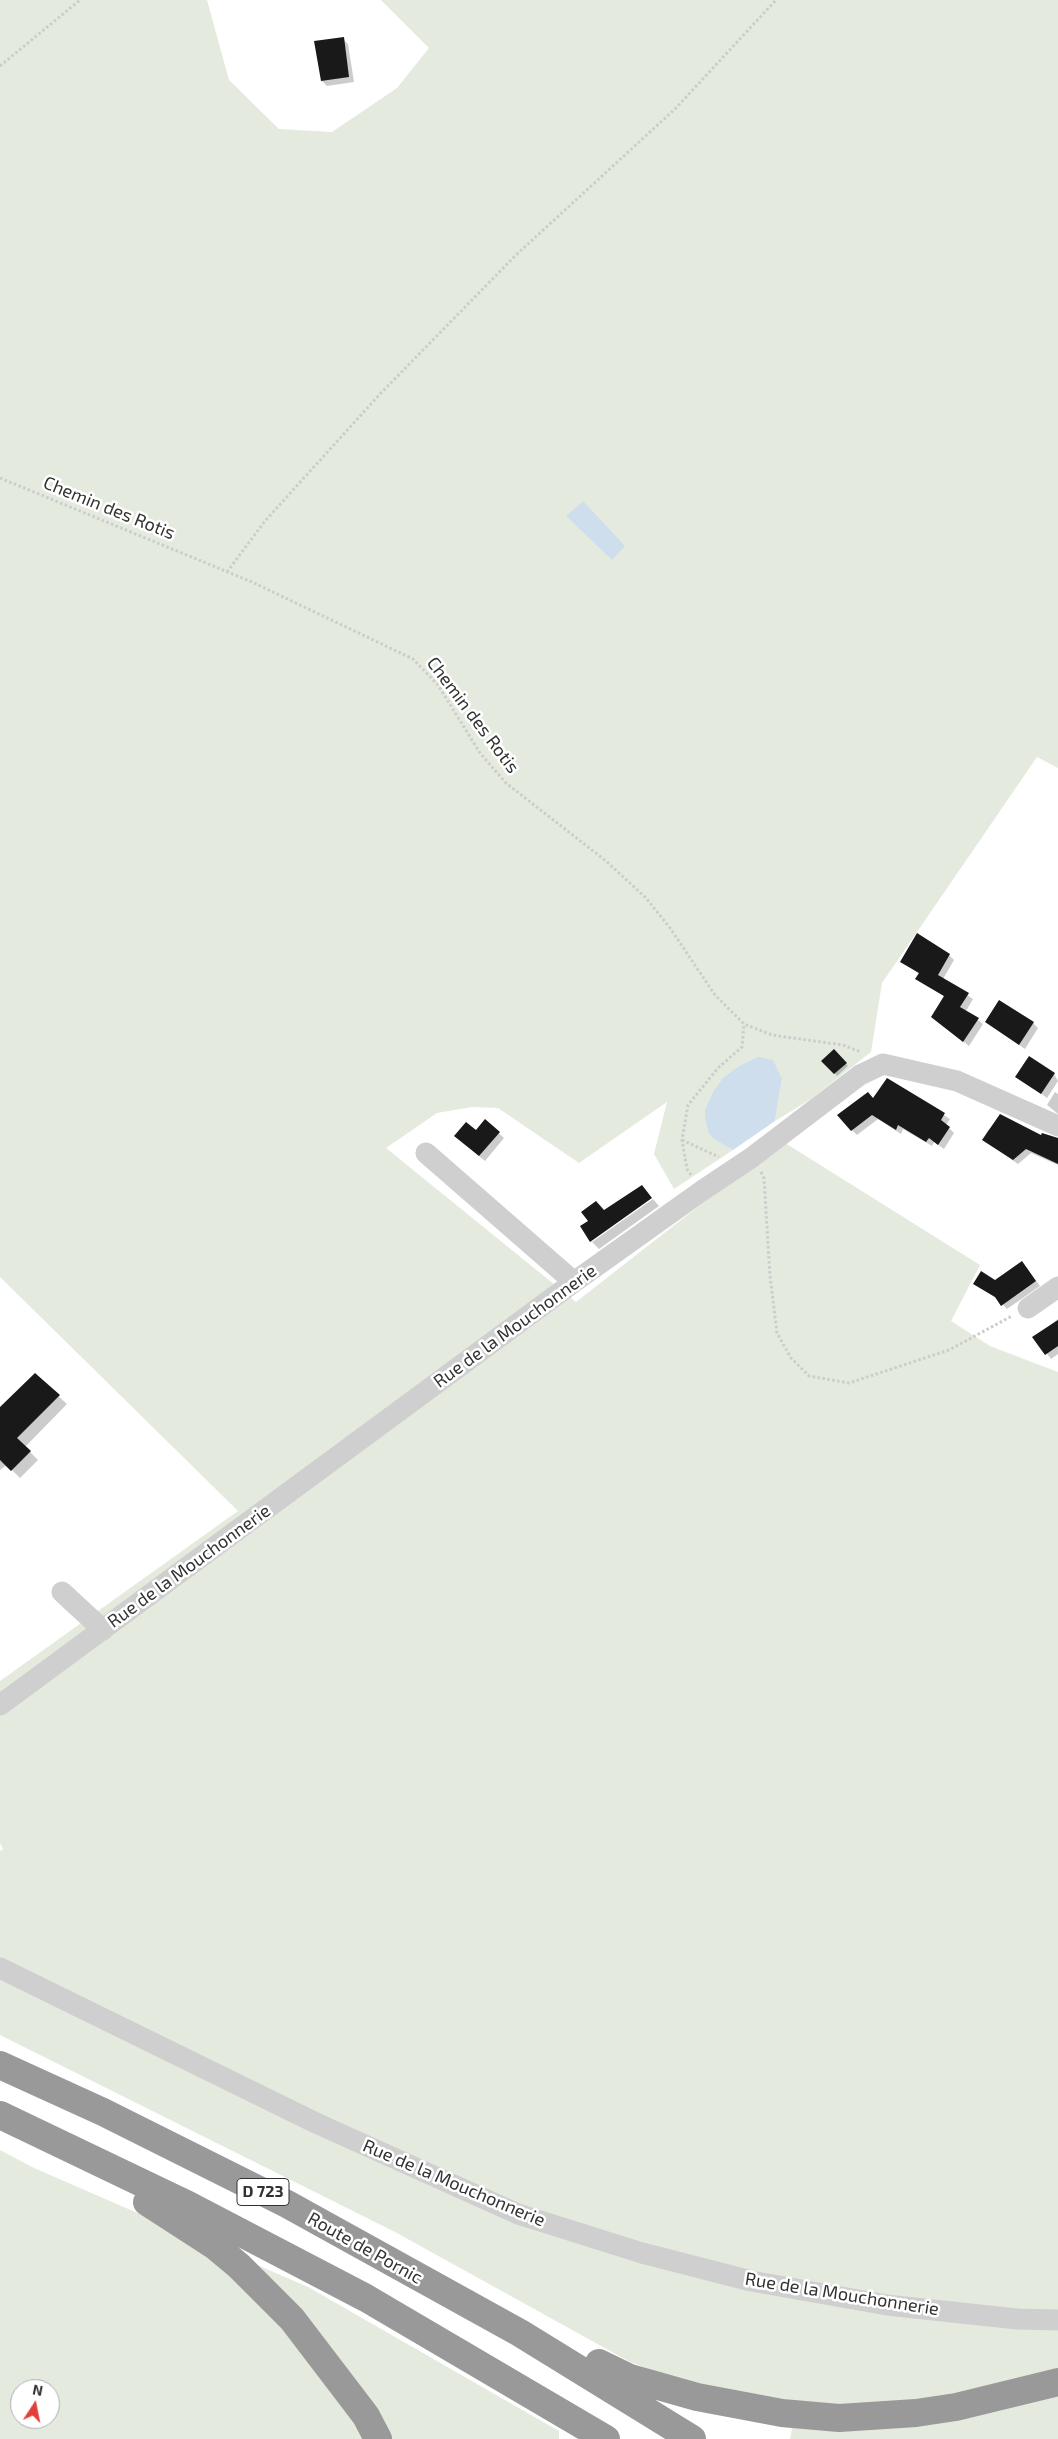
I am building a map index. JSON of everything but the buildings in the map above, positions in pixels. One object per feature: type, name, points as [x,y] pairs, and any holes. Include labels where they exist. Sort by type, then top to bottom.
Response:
[{"type":"highway","name":"Route de Pornic","points":[[0,2065],[111,2116],[288,2204],[520,2333],[692,2439]]},
{"type":"highway","name":"D 723","points":[[0,2115],[253,2238],[366,2298],[606,2439]]},
{"type":"highway","points":[[122,2173],[146,2202],[215,2246],[239,2266],[292,2319],[366,2416],[378,2439]]},
{"type":"highway","points":[[520,2333],[562,2341],[630,2378],[658,2388],[743,2407],[804,2416],[839,2418],[916,2413],[1001,2397],[1058,2382]]},
{"type":"street","points":[[883,1064],[958,1081],[1058,1126]]},
{"type":"street","name":"Rue de la Mouchonnerie","points":[[0,1705],[574,1282],[702,1190],[746,1162],[860,1075],[883,1064]]},
{"type":"street","points":[[426,1153],[574,1282]]},
{"type":"street","points":[[1028,1308],[1058,1287]]},
{"type":"street","points":[[62,1592],[103,1630]]},
{"type":"street","name":"Rue de la Mouchonnerie","points":[[0,1968],[316,2123],[518,2214],[642,2253],[751,2281],[887,2305],[1016,2319],[1058,2320]]},
{"type":"path","points":[[0,66],[80,0]]},
{"type":"path","points":[[226,572],[265,521],[380,394],[516,255],[675,109],[776,0]]},
{"type":"path","name":"Chemin des Rotis","points":[[0,478],[226,572],[412,659],[438,685],[480,753],[506,783],[606,861],[646,898],[670,928],[715,995],[744,1024],[772,1035],[843,1045],[873,1056],[883,1064]]},
{"type":"path","points":[[702,1190],[687,1170],[682,1140],[688,1104],[718,1068],[742,1047],[744,1024]]},
{"type":"path","points":[[682,1140],[746,1162],[764,1178],[770,1276],[777,1333],[791,1358],[809,1376],[849,1383],[949,1350],[1028,1308]]},
{"type":"shaded area","points":[[0,0],[207,0],[229,80],[279,129],[332,132],[397,88],[429,48],[381,0],[1058,0],[1058,768],[1037,757],[882,983],[871,1052],[811,1099],[775,1121],[782,1079],[713,1092],[705,1109],[708,1132],[733,1150],[674,1189],[654,1154],[667,1102],[579,1163],[498,1108],[472,1107],[437,1113],[386,1148],[576,1302],[782,1141],[980,1265],[951,1321],[990,1346],[1058,1372],[1058,2439],[790,2439],[797,2403],[682,2381],[630,2362],[395,2232],[0,2035],[0,1851],[3,1849],[0,1843],[0,1681],[238,1511],[0,1277]]},
{"type":"shaded area","points":[[0,2150],[34,2168],[308,2287],[559,2431],[559,2439],[0,2439]]},
{"type":"water","points":[[583,501],[625,546],[612,560],[566,516]]},
{"type":"water","points":[[758,1057],[773,1060],[782,1079],[775,1121],[733,1150],[714,1139],[708,1132],[705,1109],[713,1092],[723,1078],[739,1066]]}]
